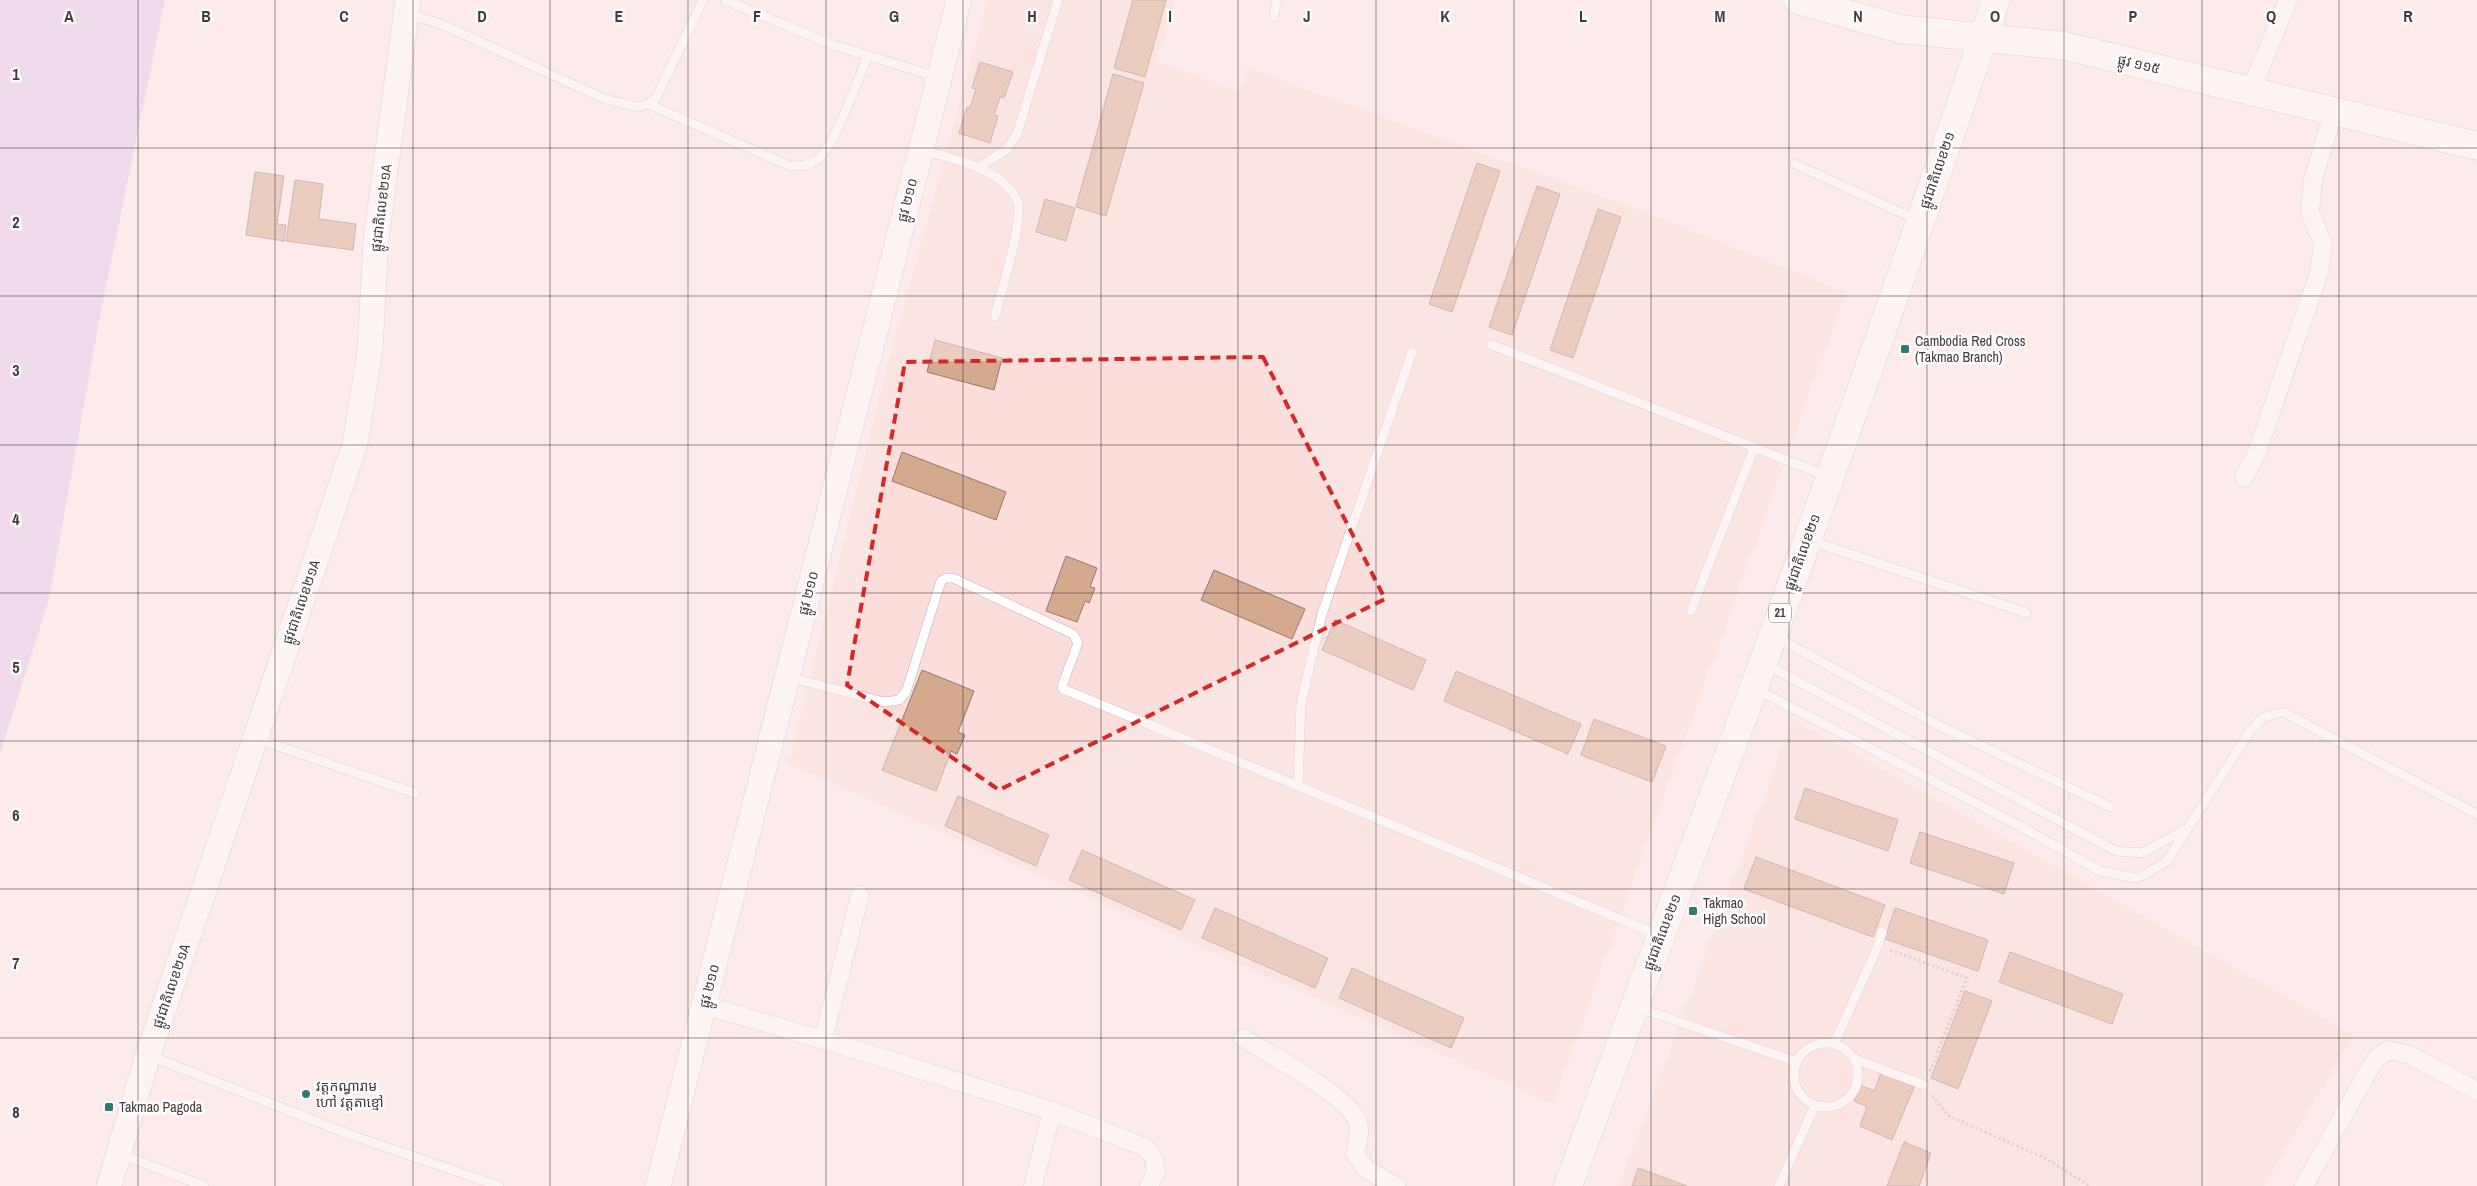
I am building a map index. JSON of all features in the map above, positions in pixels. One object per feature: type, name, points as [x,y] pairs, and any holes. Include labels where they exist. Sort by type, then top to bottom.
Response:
[{"type":"main road","name":"ផ្លូវ ១១៥","points":[[1798,0],[1900,29],[2065,46],[2477,146]]},
{"type":"main road","name":"ផ្លូវជាតិលេខ២១","points":[[1568,1186],[1633,1006],[1662,936],[1754,688],[1996,0]]},
{"type":"street","name":"ផ្លូវ ២១០","points":[[658,1186],[959,0]]},
{"type":"street","points":[[2251,90],[2288,0]]},
{"type":"street","name":"ផ្លូវជាតិលេខ២១A","points":[[109,1186],[148,1055],[355,444],[370,350],[376,240],[407,7]]},
{"type":"street","points":[[2244,477],[2256,455],[2319,273],[2323,244],[2310,212],[2313,180],[2334,110]]},
{"type":"street","points":[[823,1040],[860,895]]},
{"type":"street","points":[[704,1005],[1052,1111],[1146,1148],[1154,1158],[1156,1172],[1149,1186]]},
{"type":"street","points":[[1243,1038],[1314,1082],[1350,1108],[1358,1122],[1359,1138],[1355,1154],[1366,1169],[1396,1186]]},
{"type":"street","points":[[2304,1186],[2371,1066],[2378,1057],[2389,1050],[2410,1054],[2477,1091]]},
{"type":"street","points":[[1033,1186],[1052,1111]]},
{"type":"lane","points":[[407,7],[604,99],[638,107],[648,104],[656,98],[703,0]]},
{"type":"lane","points":[[725,0],[833,45],[939,78]]},
{"type":"lane","points":[[978,168],[1007,149],[1017,134],[1058,0]]},
{"type":"lane","points":[[1274,18],[1277,0]]},
{"type":"lane","points":[[648,104],[790,166],[803,166],[817,161],[836,133],[868,56]]},
{"type":"lane","points":[[920,151],[948,156],[978,168],[1007,185],[1018,202],[1018,226],[995,316]]},
{"type":"lane","points":[[1795,164],[1919,221]]},
{"type":"lane","points":[[1492,345],[1829,477]]},
{"type":"lane","points":[[1298,786],[1301,703],[1322,614],[1412,352]]},
{"type":"lane","points":[[1692,611],[1754,448]]},
{"type":"lane","points":[[1806,540],[2026,613]]},
{"type":"lane","points":[[787,677],[884,702],[899,700],[906,692],[941,581],[946,578],[953,578],[1073,634],[1077,638],[1078,643],[1062,686],[1063,689],[1662,936]]},
{"type":"lane","points":[[1773,635],[1936,724],[2110,807]]},
{"type":"lane","points":[[1762,662],[2116,851],[2142,853],[2189,828]]},
{"type":"lane","points":[[1754,688],[2010,821],[2100,871],[2136,878],[2167,861],[2250,732],[2264,717],[2283,712],[2477,814]]},
{"type":"lane","points":[[254,738],[415,793]]},
{"type":"lane","points":[[1834,1044],[1878,946],[1882,932]]},
{"type":"lane","points":[[1633,1006],[1797,1062]]},
{"type":"lane","points":[[1819,1044],[1834,1044],[1846,1049],[1855,1059],[1859,1072],[1857,1085],[1851,1097],[1840,1105],[1828,1108],[1814,1105],[1804,1098],[1796,1087],[1794,1074],[1797,1062],[1806,1050],[1819,1044]]},
{"type":"lane","points":[[148,1055],[351,1135],[499,1186]]},
{"type":"lane","points":[[1855,1059],[1924,1085]]},
{"type":"lane","points":[[1780,1186],[1814,1105]]},
{"type":"lane","points":[[118,1153],[204,1186]]},
{"type":"path","points":[[1878,946],[1967,978],[1924,1085],[1937,1105],[1949,1116],[2046,1158],[2090,1186]]},
{"type":"highlighted area","points":[[1263,357],[1385,599],[999,790],[847,685],[905,362]]},
{"type":"shaded area","points":[[0,0],[165,0],[100,316],[49,599],[0,754]]},
{"type":"shaded area","points":[[988,0],[1175,0],[1157,62],[1239,91],[1247,68],[1624,204],[1846,292],[1553,1104],[789,764],[884,378]]},
{"type":"shaded area","points":[[1793,719],[2354,1035],[2264,1186],[1619,1186]]},
{"type":"building","points":[[1133,0],[1166,0],[1145,77],[1114,68]]},
{"type":"building","points":[[980,62],[1013,72],[1004,98],[1000,97],[994,115],[998,116],[990,143],[959,133],[967,107],[970,108],[976,89],[972,88]]},
{"type":"building","points":[[1113,74],[1144,83],[1106,216],[1076,207]]},
{"type":"building","points":[[1477,163],[1500,171],[1452,312],[1429,304]]},
{"type":"building","points":[[255,172],[284,176],[277,224],[286,225],[284,241],[246,235]]},
{"type":"building","points":[[295,180],[323,184],[319,219],[356,224],[353,250],[286,241]]},
{"type":"building","points":[[1537,186],[1560,194],[1512,335],[1489,327]]},
{"type":"building","points":[[1045,199],[1075,208],[1066,241],[1036,232]]},
{"type":"building","points":[[1598,209],[1621,217],[1573,358],[1550,350]]},
{"type":"building","points":[[935,340],[1002,358],[994,390],[927,372]]},
{"type":"building","points":[[902,452],[1006,492],[996,520],[892,481]]},
{"type":"building","points":[[1066,556],[1097,568],[1090,587],[1095,588],[1089,603],[1085,601],[1077,622],[1046,611]]},
{"type":"building","points":[[1214,570],[1305,609],[1292,639],[1201,600]]},
{"type":"building","points":[[1335,620],[1426,660],[1413,690],[1322,650]]},
{"type":"building","points":[[922,670],[974,691],[958,732],[965,735],[957,754],[951,751],[936,791],[882,770]]},
{"type":"building","points":[[1456,671],[1581,724],[1568,754],[1444,701]]},
{"type":"building","points":[[1594,719],[1666,746],[1652,782],[1581,755]]},
{"type":"building","points":[[1805,788],[1898,820],[1888,851],[1795,819]]},
{"type":"building","points":[[958,796],[1049,835],[1036,866],[945,826]]},
{"type":"building","points":[[1920,832],[2014,863],[2004,894],[1910,863]]},
{"type":"building","points":[[1082,850],[1195,900],[1181,930],[1069,880]]},
{"type":"building","points":[[1756,857],[1885,905],[1873,937],[1744,889]]},
{"type":"building","points":[[1215,908],[1328,958],[1315,988],[1202,938]]},
{"type":"building","points":[[1895,908],[1988,940],[1978,971],[1885,939]]},
{"type":"building","points":[[2010,952],[2123,994],[2112,1024],[1999,982]]},
{"type":"building","points":[[1352,968],[1464,1018],[1451,1048],[1339,998]]},
{"type":"building","points":[[1965,991],[1992,1001],[1958,1089],[1931,1078]]},
{"type":"building","points":[[1881,1073],[1914,1087],[1892,1140],[1860,1126],[1867,1107],[1854,1101],[1861,1085],[1874,1091]]},
{"type":"building","points":[[1904,1142],[1931,1153],[1919,1186],[1887,1186]]},
{"type":"building","points":[[1638,1168],[1687,1186],[1632,1186]]},
{"type":"place","name":"Cambodia Red Cross (Takmao Branch)","points":[[1905,349]]},
{"type":"place","name":"Takmao High School","points":[[1693,911]]},
{"type":"place","name":"វត្តកណ្ធារាម ហៅ វត្តតាខ្មៅ","points":[[306,1094]]},
{"type":"place","name":"Takmao Pagoda","points":[[109,1107]]}]
